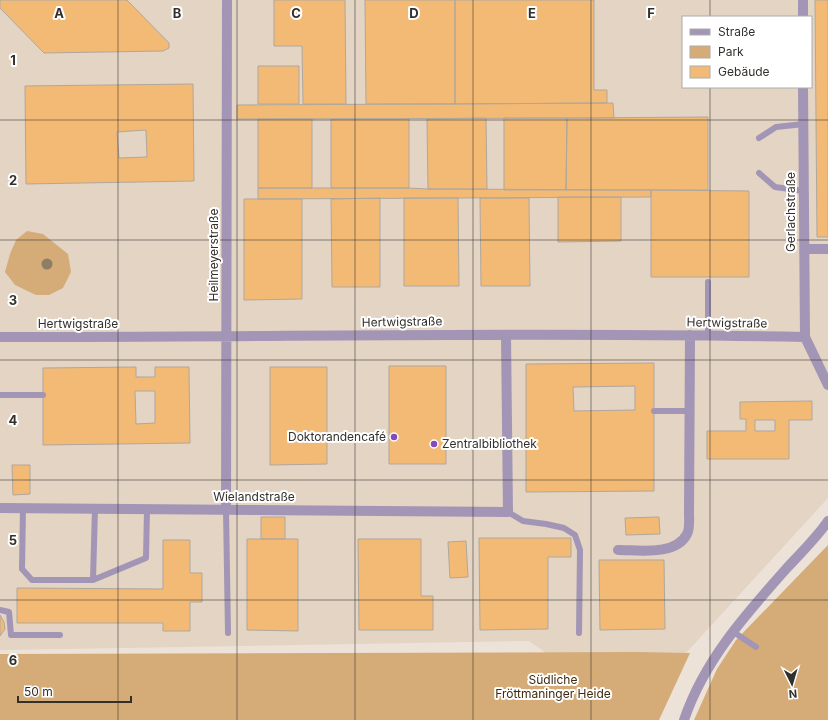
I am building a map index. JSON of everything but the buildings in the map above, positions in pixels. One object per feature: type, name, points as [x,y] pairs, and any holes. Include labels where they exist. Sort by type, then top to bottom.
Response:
[{"type":"street","name":"Heilmeyerstraße","points":[[226,510],[227,0]]},
{"type":"street","points":[[802,0],[803,16]]},
{"type":"street","name":"Gerlachstraße","points":[[803,88],[805,337]]},
{"type":"street","points":[[805,249],[828,249]]},
{"type":"street","name":"Hertwigstraße","points":[[0,337],[368,336],[464,334],[805,337]]},
{"type":"street","points":[[506,335],[508,512]]},
{"type":"street","points":[[618,550],[667,549],[678,545],[687,534],[689,513],[690,335]]},
{"type":"street","points":[[805,337],[828,385]]},
{"type":"street","name":"Wielandstraße","points":[[0,508],[508,512]]},
{"type":"street","points":[[684,720],[687,709],[706,669],[732,631],[828,520]]},
{"type":"lane","points":[[759,138],[776,127],[804,124]]},
{"type":"lane","points":[[759,174],[775,188],[804,191]]},
{"type":"lane","points":[[708,282],[708,335]]},
{"type":"lane","points":[[0,395],[43,395]]},
{"type":"lane","points":[[654,412],[689,411]]},
{"type":"lane","points":[[22,508],[22,569],[32,580],[94,580],[146,558],[147,509]]},
{"type":"lane","points":[[94,580],[95,508]]},
{"type":"lane","points":[[226,510],[228,633]]},
{"type":"lane","points":[[508,512],[522,521],[564,528],[576,535],[580,550],[579,633]]},
{"type":"lane","points":[[0,610],[9,612],[11,635],[60,635]]},
{"type":"lane","points":[[732,631],[756,647]]},
{"type":"shaded area","points":[[0,0],[828,0],[828,498],[631,713],[529,641],[0,650]]},
{"type":"green space","points":[[27,231],[43,234],[68,254],[71,272],[63,288],[49,295],[36,295],[15,285],[5,272],[16,240]]},
{"type":"green space","points":[[828,545],[828,720],[694,720],[717,669],[736,640]]},
{"type":"green space","name":"Südliche Fröttmaninger Heide","points":[[690,653],[659,720],[0,720],[0,654]]},
{"type":"place","name":"Doktorandencafé","points":[[394,437]]},
{"type":"place","name":"Zentralbibliothek","points":[[434,444]]}]
